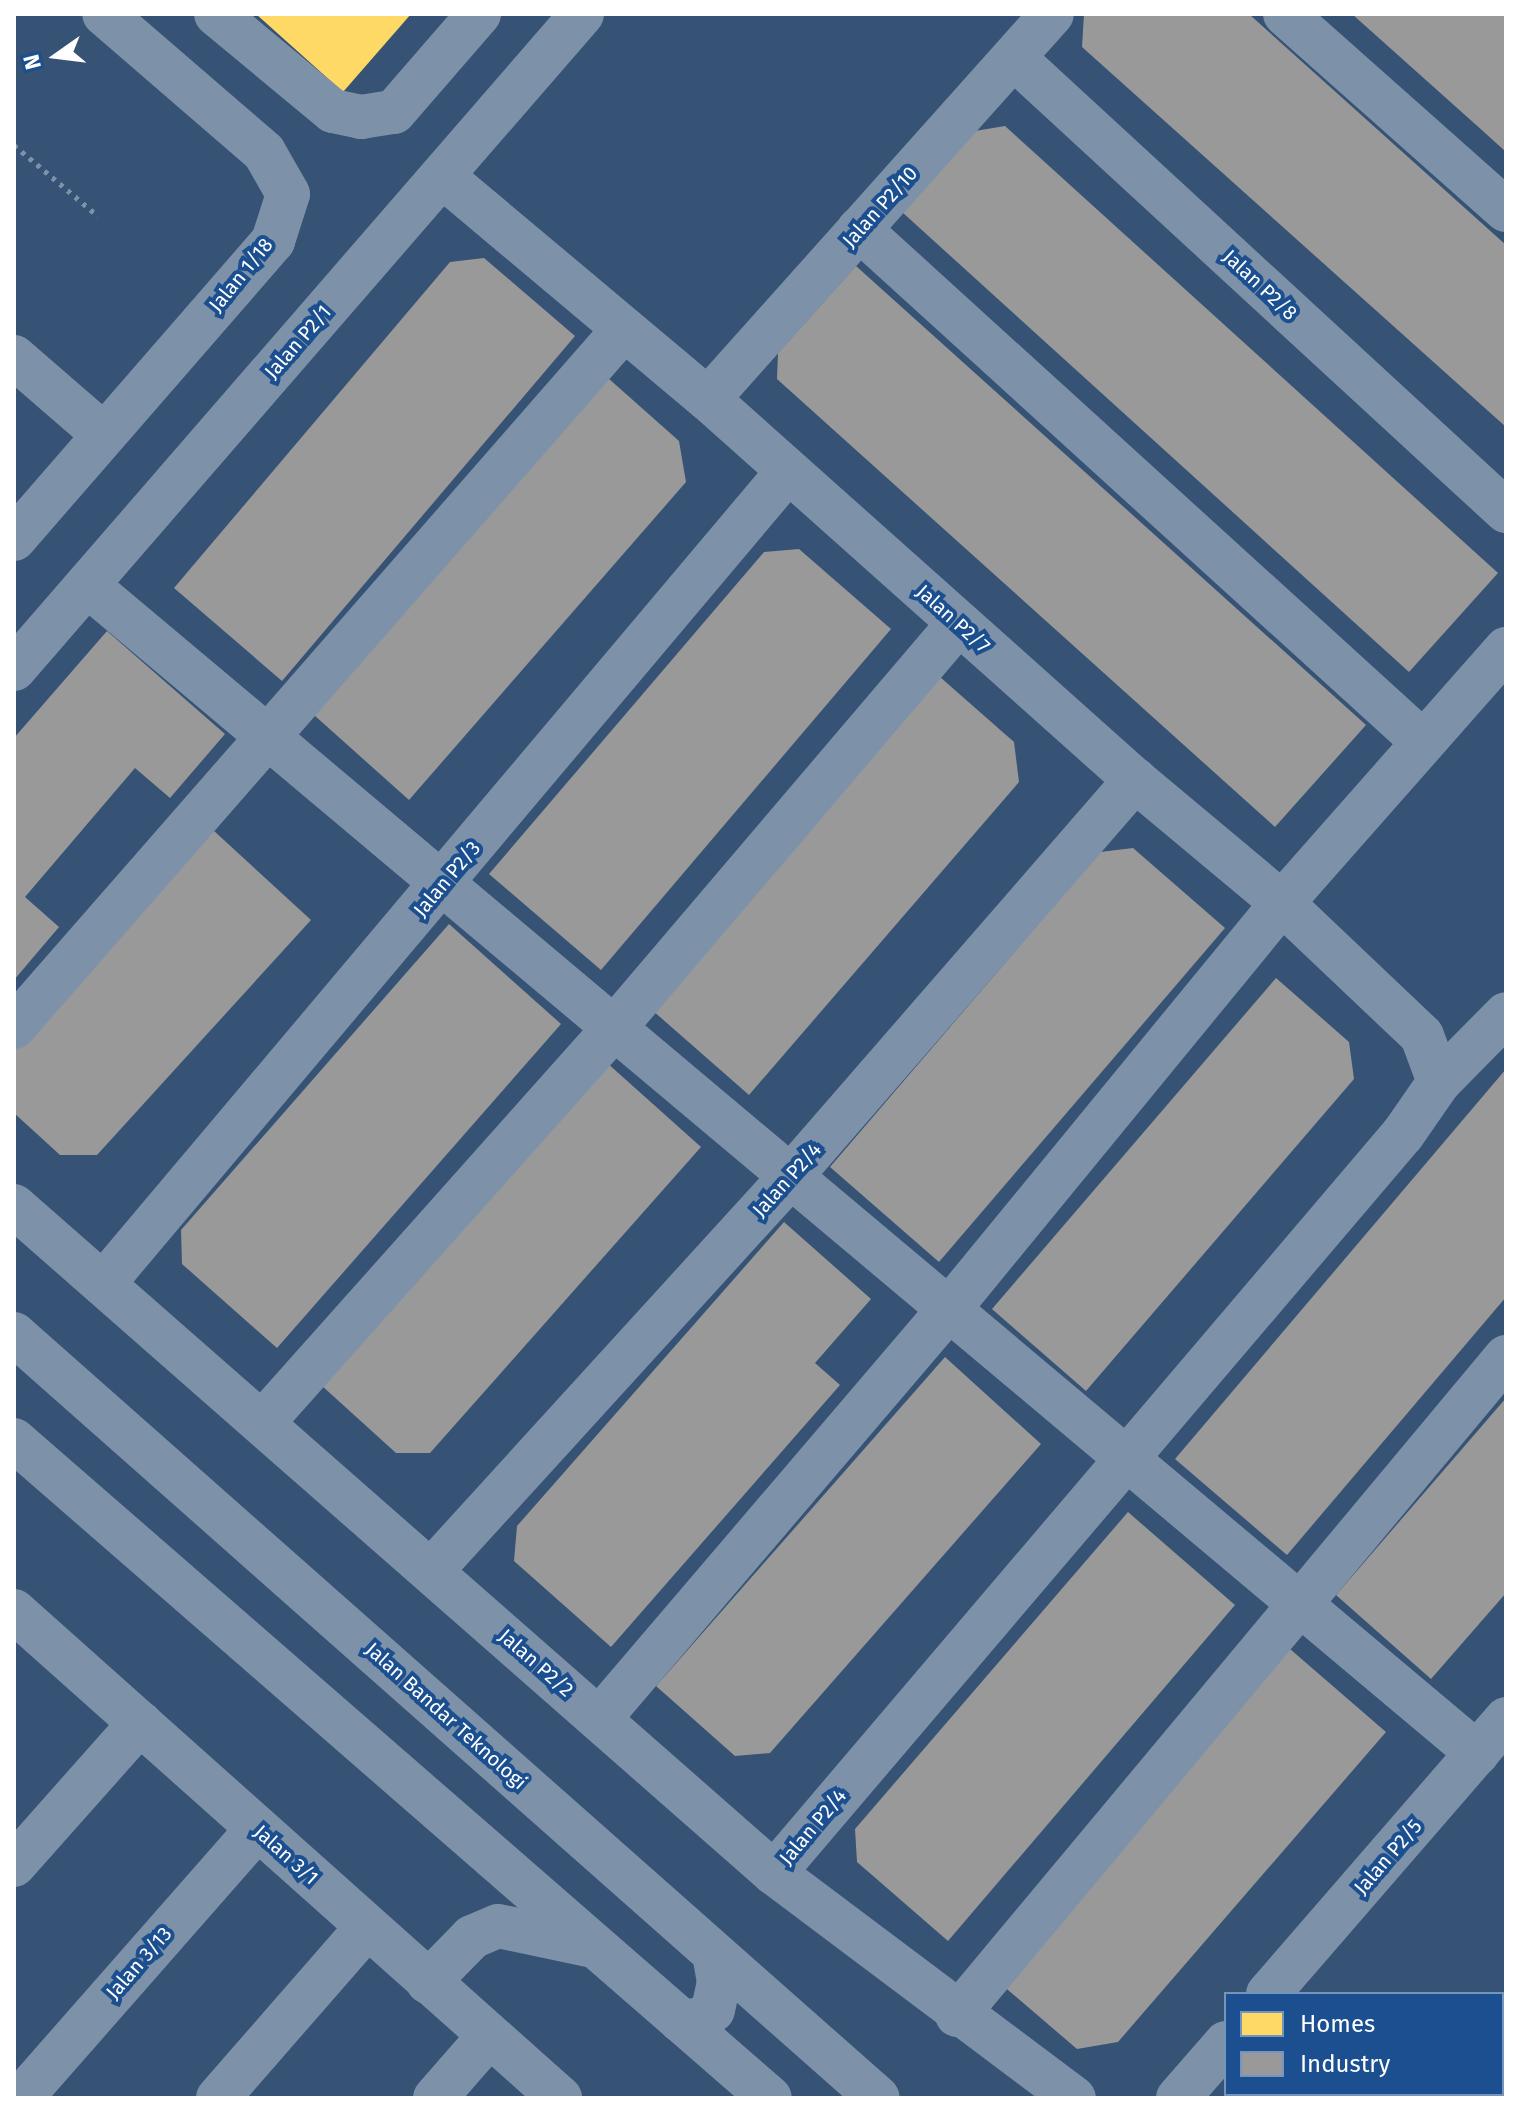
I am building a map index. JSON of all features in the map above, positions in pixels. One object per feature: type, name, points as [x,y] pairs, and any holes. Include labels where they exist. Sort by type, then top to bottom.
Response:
[{"type":"street","name":"Jalan 1/18","points":[[14,539],[273,241],[288,194],[264,152],[104,14]]},
{"type":"street","points":[[216,14],[333,111],[361,117],[394,112],[479,14]]},
{"type":"street","name":"Jalan P2/1","points":[[14,669],[582,14]]},
{"type":"street","name":"Jalan P2/10","points":[[708,399],[1052,14]]},
{"type":"street","points":[[1285,14],[1506,210]]},
{"type":"street","name":"Jalan P2/8","points":[[1014,58],[1506,511]]},
{"type":"street","name":"Jalan P2/7","points":[[442,176],[708,399],[1135,780],[1282,903],[1422,1036],[1439,1082]]},
{"type":"street","points":[[859,229],[1423,742]]},
{"type":"street","points":[[14,1027],[623,330]]},
{"type":"street","points":[[14,357],[104,435]]},
{"type":"street","name":"Jalan P2/3","points":[[103,1284],[444,884],[788,471]]},
{"type":"street","points":[[87,585],[1477,1753]]},
{"type":"street","points":[[263,1422],[615,1027],[958,624]]},
{"type":"street","points":[[599,1719],[949,1309],[1282,903],[1506,649]]},
{"type":"street","name":"Jalan P2/4","points":[[431,1571],[791,1176],[1135,780]]},
{"type":"street","points":[[1439,1082],[1506,1014]]},
{"type":"street","name":"Jalan P2/4","points":[[774,1873],[1403,1134],[1439,1082]]},
{"type":"street","name":"Jalan P2/2","points":[[14,1206],[774,1873],[957,2015],[1074,2098]]},
{"type":"street","name":"Jalan Bandar Teknologi","points":[[14,1334],[878,2098]]},
{"type":"street","points":[[957,2015],[1302,1606],[1506,1357]]},
{"type":"street","points":[[14,1440],[770,2098]]},
{"type":"street","name":"Jalan 3/1","points":[[18,1624],[140,1723],[560,2098]]},
{"type":"street","name":"Jalan P2/5","points":[[1270,1992],[1506,1719]]},
{"type":"street","points":[[14,1865],[140,1723]]},
{"type":"street","name":"Jalan 3/13","points":[[21,2098],[257,1829]]},
{"type":"street","points":[[428,1982],[472,1937],[498,1926],[598,1948]]},
{"type":"street","points":[[218,2098],[367,1927]]},
{"type":"street","points":[[681,2021],[700,2020],[713,2010],[719,1982],[714,1954]]},
{"type":"street","points":[[435,2098],[489,2036]]},
{"type":"street","points":[[1178,2098],[1224,2045]]},
{"type":"path","points":[[14,145],[98,216]]},
{"type":"building: Homes","points":[[256,14],[411,14],[343,92]]},
{"type":"building: Industry","points":[[1084,14],[1249,14],[1506,245],[1506,427],[1082,47]]},
{"type":"building: Industry","points":[[1352,14],[1506,14],[1506,152],[1484,132]]},
{"type":"building: Industry","points":[[1005,126],[1498,573],[1409,672],[902,212],[975,131]]},
{"type":"building: Industry","points":[[484,258],[575,336],[282,681],[174,588],[450,262]]},
{"type":"building: Industry","points":[[856,266],[1366,725],[1275,827],[777,379],[778,353]]},
{"type":"building: Industry","points":[[608,378],[679,441],[686,482],[409,800],[314,715]]},
{"type":"building: Industry","points":[[799,549],[891,629],[601,970],[489,874],[764,552]]},
{"type":"building: Industry","points":[[107,631],[225,734],[170,798],[135,768],[25,897],[59,927],[14,980],[14,738]]},
{"type":"building: Industry","points":[[940,677],[1014,742],[1019,782],[749,1095],[652,1010]]},
{"type":"building: Industry","points":[[213,830],[311,920],[97,1155],[60,1155],[14,1113],[14,1049]]},
{"type":"building: Industry","points":[[1133,848],[1225,928],[939,1262],[830,1167],[1100,852]]},
{"type":"building: Industry","points":[[449,924],[561,1024],[277,1348],[182,1264],[181,1230]]},
{"type":"building: Industry","points":[[1276,978],[1349,1042],[1354,1079],[1086,1391],[992,1309]]},
{"type":"building: Industry","points":[[606,1062],[701,1147],[430,1453],[396,1453],[321,1385]]},
{"type":"building: Industry","points":[[1506,1069],[1506,1297],[1287,1555],[1175,1459]]},
{"type":"building: Industry","points":[[784,1222],[871,1299],[815,1363],[840,1385],[611,1647],[514,1561],[517,1526]]},
{"type":"building: Industry","points":[[945,1357],[1041,1444],[770,1753],[735,1756],[656,1686]]},
{"type":"building: Industry","points":[[1506,1398],[1506,1593],[1431,1679],[1336,1595]]},
{"type":"building: Industry","points":[[1128,1512],[1235,1605],[948,1941],[857,1862],[855,1829]]},
{"type":"building: Industry","points":[[1290,1649],[1386,1732],[1118,2042],[1077,2049],[1001,1984]]}]
